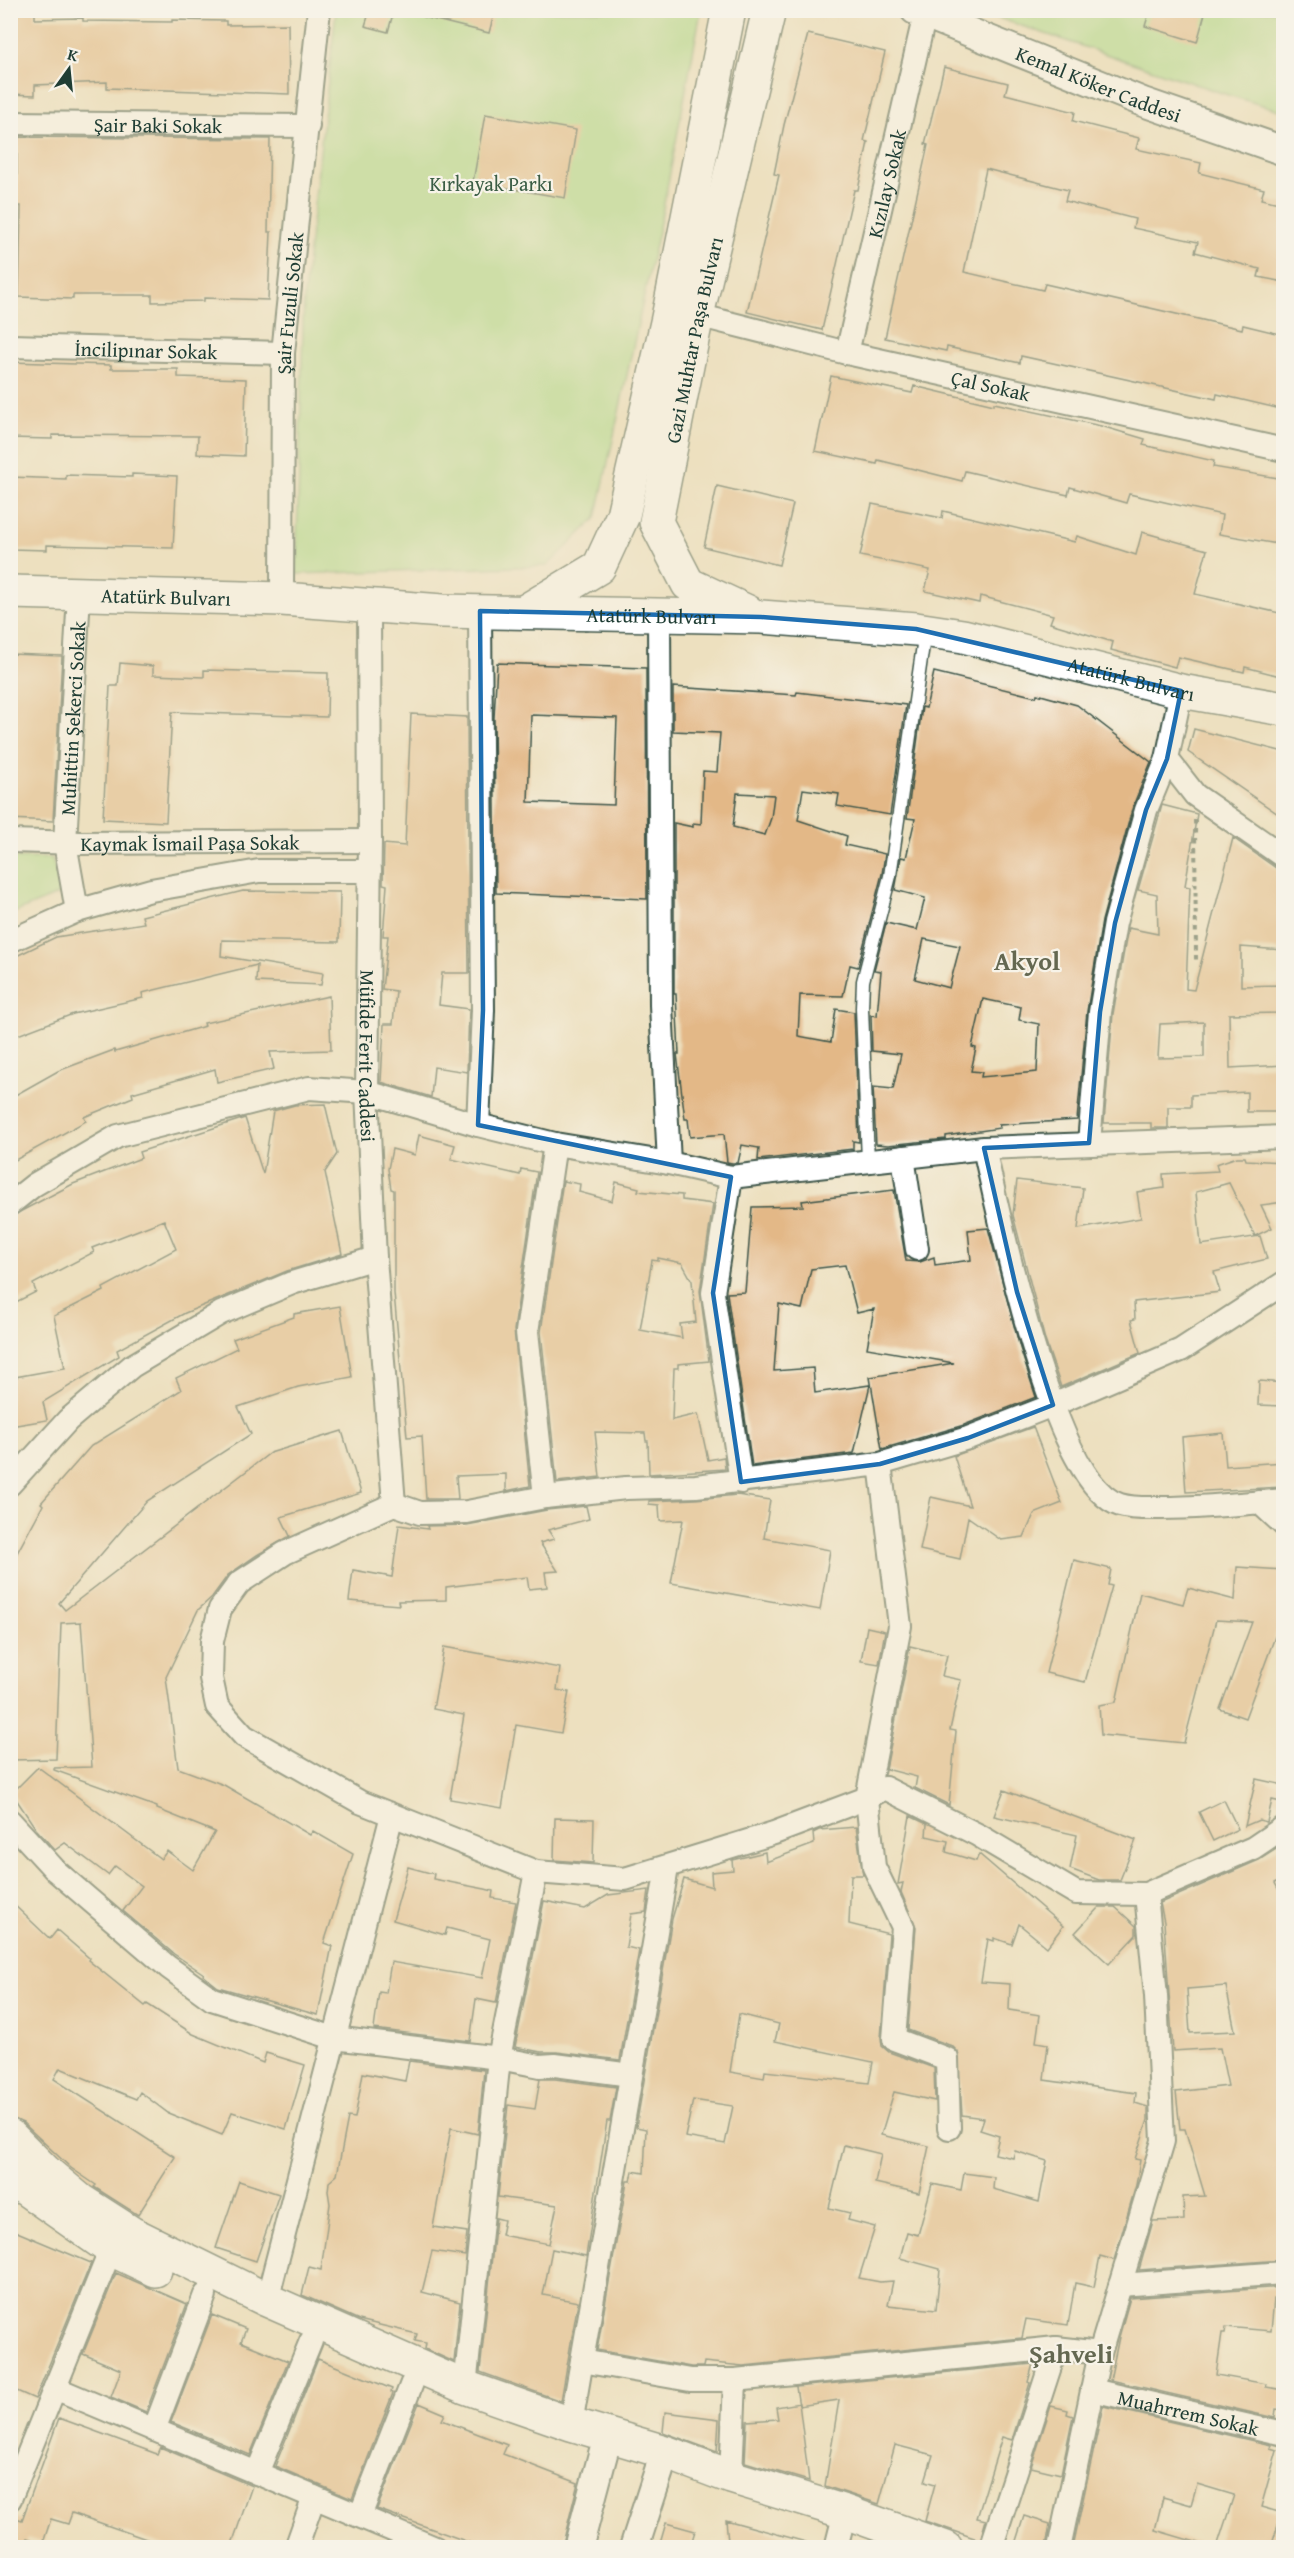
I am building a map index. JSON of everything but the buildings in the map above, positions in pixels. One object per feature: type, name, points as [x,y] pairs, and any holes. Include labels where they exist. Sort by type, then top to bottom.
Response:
[{"type":"main road","name":"Gazi Muhtar Paşa Bulvarı","points":[[524,612],[599,567],[623,515],[668,318],[729,10]]},
{"type":"main road","name":"Gazi Muhtar Paşa Bulvarı","points":[[761,617],[688,584],[656,522],[697,315],[769,10]]},
{"type":"main road","name":"Atatürk Bulvarı","points":[[10,592],[282,599],[480,611],[761,617],[925,630],[963,636],[1181,691],[1284,709]]},
{"type":"main road","points":[[10,2136],[45,2171],[81,2201],[131,2233],[267,2300],[465,2387],[571,2424],[605,2445]]},
{"type":"main road","points":[[10,2178],[111,2249],[205,2295],[412,2383],[605,2445],[730,2477],[840,2530],[946,2547]]},
{"type":"main road","points":[[662,2461],[890,2547]]},
{"type":"street","name":"Şair Fuzuli Sokak","points":[[282,599],[283,353],[308,126],[318,10]]},
{"type":"street","name":"Kemal Köker Caddesi","points":[[920,12],[1143,102],[1284,151]]},
{"type":"street","name":"Kızılay Sokak","points":[[847,353],[920,12]]},
{"type":"street","name":"Şair Baki Sokak","points":[[10,123],[308,126]]},
{"type":"street","name":"Çal Sokak","points":[[697,315],[847,353],[1284,450]]},
{"type":"street","name":"İncilipınar Sokak","points":[[10,346],[283,353]]},
{"type":"street","name":"Muhittin Şekerci Sokak","points":[[77,911],[65,843],[79,594]]},
{"type":"street","name":"Müfide Ferit Caddesi","points":[[369,606],[370,871],[367,1092],[375,1258],[394,1504]]},
{"type":"street","points":[[478,1125],[483,1010],[480,611]]},
{"type":"street","points":[[659,615],[661,1005],[669,1163]]},
{"type":"street","points":[[1089,1143],[1100,1012],[1115,923],[1141,827],[1167,759],[1181,691]]},
{"type":"street","points":[[1167,759],[1195,795],[1284,857]]},
{"type":"street","name":"Kaymak İsmail Paşa Sokak","points":[[10,841],[65,843],[370,841]]},
{"type":"street","points":[[10,941],[77,911],[151,890],[259,871],[370,871]]},
{"type":"street","points":[[10,1204],[34,1185],[118,1136],[309,1088],[367,1092],[478,1125],[555,1144],[669,1163],[731,1177],[984,1148],[1284,1137]]},
{"type":"street","points":[[545,1497],[527,1332],[555,1144]]},
{"type":"street","points":[[984,1148],[1017,1292],[1053,1405],[1080,1463],[1095,1487],[1105,1498],[1120,1505],[1135,1508],[1196,1508],[1284,1500]]},
{"type":"street","points":[[903,1157],[917,1249]]},
{"type":"street","points":[[731,1177],[713,1293],[741,1482]]},
{"type":"street","points":[[10,1484],[68,1420],[132,1366],[221,1313],[292,1283],[375,1258]]},
{"type":"street","points":[[1284,1282],[1181,1350],[1053,1405],[968,1438],[880,1464],[741,1482],[626,1488],[545,1497],[466,1512],[420,1514],[394,1504],[285,1552],[239,1583],[220,1609],[212,1641],[211,1678],[217,1706],[244,1736],[360,1802],[536,1872],[624,1880],[774,1833],[867,1798],[885,1788],[978,1835],[1076,1893],[1146,1893],[1253,1848],[1284,1827]]},
{"type":"street","points":[[880,1464],[900,1626],[867,1798],[874,1867],[903,1927],[894,2039],[947,2059],[949,2128]]},
{"type":"street","points":[[1259,1502],[1284,1525]]},
{"type":"street","points":[[267,2300],[392,1815]]},
{"type":"street","points":[[10,1821],[56,1870],[168,1967],[212,1999],[334,2038],[499,2058],[540,2066],[555,2065],[631,2075]]},
{"type":"street","points":[[571,2424],[667,1868]]},
{"type":"street","points":[[465,2387],[499,2058],[536,1872]]},
{"type":"street","points":[[1059,2547],[1100,2353],[1163,2141],[1156,1996],[1146,1893]]},
{"type":"street","points":[[10,2499],[111,2249]]},
{"type":"street","points":[[1120,2285],[1284,2273]]},
{"type":"street","points":[[154,2430],[205,2295]]},
{"type":"street","points":[[257,2473],[310,2341]]},
{"type":"street","points":[[582,2361],[690,2380],[735,2380],[1056,2348],[1100,2353]]},
{"type":"street","points":[[991,2547],[1056,2348]]},
{"type":"street","points":[[730,2477],[735,2380]]},
{"type":"street","points":[[360,2516],[412,2383]]},
{"type":"street","points":[[54,2388],[435,2547]]},
{"type":"street","name":"Muahrrem Sokak","points":[[1092,2390],[1284,2434]]},
{"type":"street","points":[[578,2547],[605,2445]]},
{"type":"street","points":[[634,2547],[662,2461]]},
{"type":"street","points":[[296,2547],[314,2497]]},
{"type":"lane","points":[[868,1161],[863,981],[890,876],[925,630]]},
{"type":"path","points":[[1195,795],[1196,960]]},
{"type":"highlighted area","points":[[480,611],[761,617],[916,629],[1181,691],[1167,759],[1146,810],[1115,923],[1100,1012],[1089,1143],[984,1148],[1017,1292],[1053,1405],[968,1438],[880,1464],[741,1482],[713,1293],[731,1177],[478,1125],[483,1010]]},
{"type":"green space","name":"Kırkayak Parkı","points":[[336,11],[701,11],[664,204],[596,518],[547,566],[296,574],[304,294]]},
{"type":"green space","points":[[977,11],[1283,11],[1283,111],[1231,96]]},
{"type":"green space","points":[[11,858],[52,858],[62,893],[11,914]]},
{"type":"district","name":"Akyol","points":[[1027,960]]},
{"type":"district","name":"Şahveli","points":[[1071,2353]]}]
